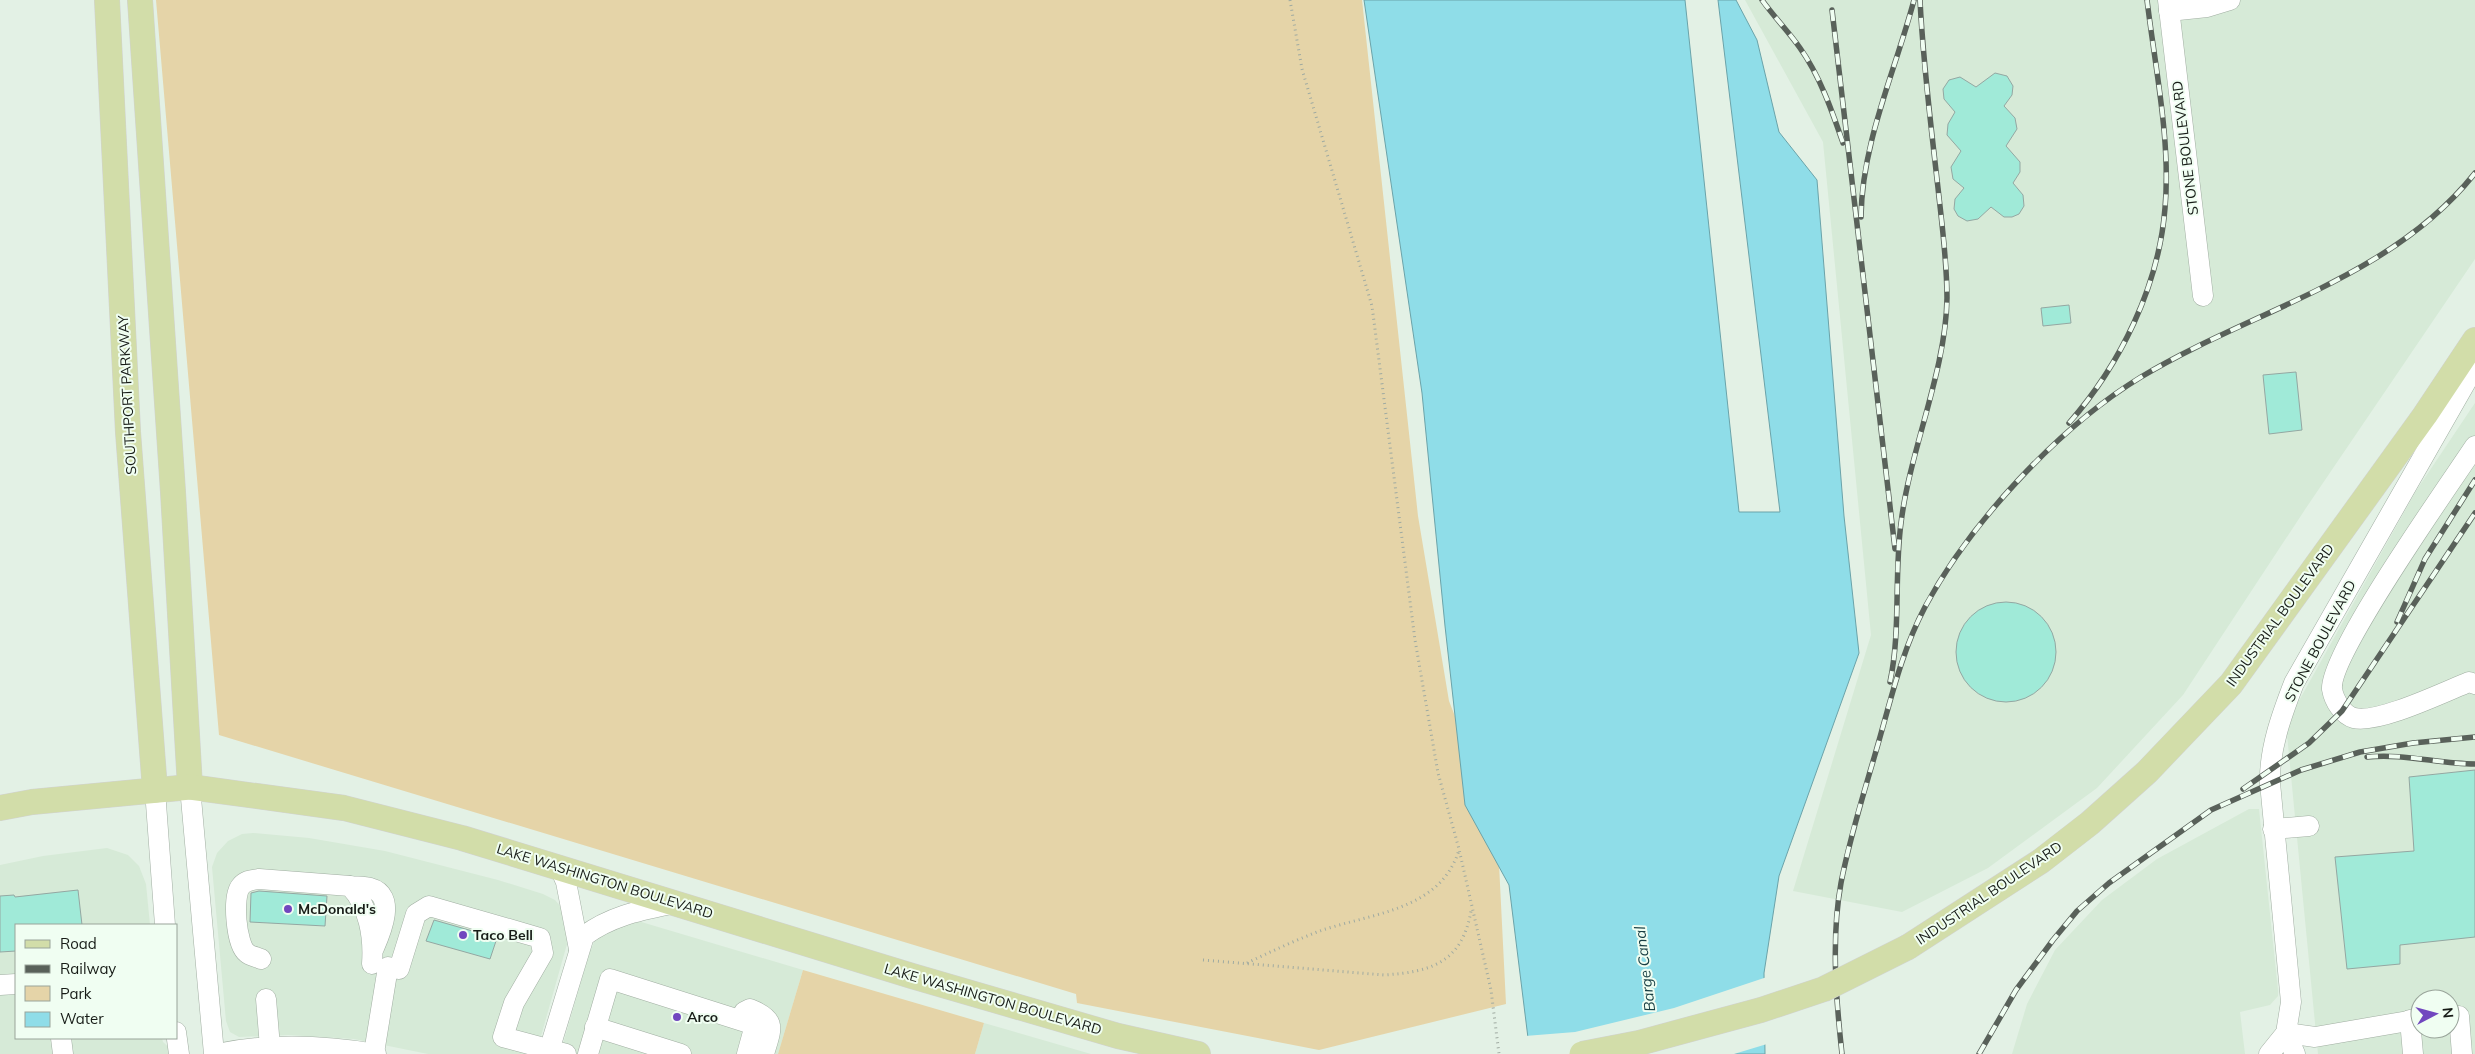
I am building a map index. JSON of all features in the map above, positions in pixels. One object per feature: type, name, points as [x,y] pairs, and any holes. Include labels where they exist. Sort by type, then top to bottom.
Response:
[{"type":"main road","name":"SOUTHPORT PARKWAY","points":[[107,0],[128,432],[155,790]]},
{"type":"main road","points":[[140,0],[173,492],[190,788]]},
{"type":"main road","name":"INDUSTRIAL BOULEVARD","points":[[1582,1054],[1647,1041],[1761,1010],[1824,989],[1908,947],[2034,866],[2090,823],[2147,772],[2231,684],[2426,415],[2475,340]]},
{"type":"main road","name":"LAKE WASHINGTON BOULEVARD","points":[[0,808],[32,802],[190,788],[344,808],[462,838],[559,866],[940,985],[1118,1036],[1198,1054]]},
{"type":"street","points":[[2168,6],[2207,8],[2230,0]]},
{"type":"street","name":"STONE BOULEVARD","points":[[2168,6],[2203,296]]},
{"type":"street","name":"STONE BOULEVARD","points":[[2270,1054],[2286,1033],[2291,1002],[2273,829],[2270,772],[2280,719],[2294,683],[2475,366]]},
{"type":"street","points":[[2475,446],[2371,603],[2338,663],[2332,689],[2342,711],[2354,718],[2377,718],[2469,682],[2475,684]]},
{"type":"street","points":[[190,788],[215,1054],[270,1047],[320,1048],[375,1054],[388,966],[399,969],[416,914],[428,906],[533,934],[540,938],[544,953],[514,1003],[503,1037],[555,1052],[579,949],[584,936],[599,925],[614,918],[678,903]]},
{"type":"street","points":[[155,790],[165,924]]},
{"type":"street","points":[[2273,829],[2309,826]]},
{"type":"street","points":[[559,866],[566,882],[579,949]]},
{"type":"street","points":[[261,959],[246,953],[239,943],[236,900],[240,887],[244,883],[259,879],[371,888],[381,895],[385,904],[383,929],[372,957]]},
{"type":"street","points":[[588,1054],[610,979],[756,1025],[747,1054]]},
{"type":"street","points":[[0,985],[15,984]]},
{"type":"street","points":[[266,999],[270,1047]]},
{"type":"street","points":[[731,1017],[750,1009],[764,1014],[769,1019],[770,1034],[764,1054]]},
{"type":"street","points":[[2461,1016],[2462,1054]]},
{"type":"street","points":[[2286,1033],[2315,1037],[2410,1021]]},
{"type":"street","points":[[595,1027],[681,1054]]},
{"type":"street","points":[[2286,1033],[2295,1054]]},
{"type":"street","points":[[61,1039],[63,1054]]},
{"type":"street","points":[[177,1039],[179,1054]]},
{"type":"street","points":[[2414,1039],[2414,1054]]},
{"type":"path","points":[[1290,0],[1302,69],[1372,306],[1417,649],[1438,772],[1459,849],[1491,990],[1499,1054]]},
{"type":"path","points":[[1246,963],[1318,932],[1372,917],[1416,899],[1434,889],[1445,878],[1454,864],[1459,849]]},
{"type":"path","points":[[1203,960],[1384,975],[1422,970],[1437,965],[1460,945],[1467,931],[1472,908]]},
{"type":"shaded area","points":[[1745,0],[2475,0],[2475,259],[2306,508],[2183,695],[2097,788],[1988,868],[1902,912],[1793,891],[1871,635],[1823,142]]},
{"type":"shaded area","points":[[2475,403],[2475,1054],[2318,1054],[2286,724],[2416,491]]},
{"type":"shaded area","points":[[2249,809],[2259,809],[2278,996],[2270,1005],[2240,1012],[2245,1054],[2012,1054],[2027,1004],[2055,950],[2102,900],[2157,859]]},
{"type":"shaded area","points":[[253,833],[309,838],[385,851],[498,880],[543,894],[555,900],[561,907],[569,937],[536,1054],[428,1054],[354,1039],[288,1035],[239,1037],[230,1032],[226,1021],[212,867],[217,853],[228,841],[242,834]]},
{"type":"shaded area","points":[[107,848],[128,855],[139,866],[146,884],[150,924],[15,924],[15,1039],[162,1039],[176,1054],[0,1054],[0,865],[43,856]]},
{"type":"shaded area","points":[[638,921],[803,970],[778,1054],[560,1054],[590,951],[596,938],[601,932]]},
{"type":"shaded area","points":[[984,1023],[1091,1054],[975,1054]]},
{"type":"green space","points":[[156,0],[1362,0],[1418,516],[1449,701],[1497,824],[1506,1004],[1319,1050],[1077,1003],[1076,994],[219,735]]},
{"type":"green space","points":[[803,970],[984,1023],[975,1054],[778,1054]]},
{"type":"water","name":"Barge Canal","points":[[1364,0],[1685,0],[1739,512],[1780,512],[1718,0],[1736,0],[1757,40],[1779,132],[1817,180],[1844,516],[1859,653],[1779,876],[1764,973],[1765,1054],[1530,1054],[1509,885],[1465,805],[1422,393]]},
{"type":"pier","points":[[1767,977],[1767,1044],[1734,1054],[1528,1054],[1525,1036],[1575,1032],[1674,1008]]},
{"type":"building","points":[[1995,73],[2007,76],[2013,86],[2012,95],[2004,106],[2015,118],[2017,129],[2006,146],[2020,162],[2020,172],[2013,183],[2023,195],[2024,206],[2019,214],[2012,217],[2004,217],[1991,207],[1978,219],[1967,221],[1958,216],[1954,209],[1955,199],[1964,188],[1953,179],[1951,167],[1961,151],[1947,135],[1948,124],[1955,112],[1944,99],[1943,89],[1949,80],[1960,77],[1976,87]]},
{"type":"building","points":[[2069,305],[2071,323],[2043,326],[2041,308]]},
{"type":"building","points":[[2296,372],[2302,430],[2269,434],[2263,375]]},
{"type":"building","points":[[2006,602],[2016,603],[2034,610],[2048,624],[2055,642],[2055,662],[2048,680],[2034,694],[2016,701],[2006,702],[1996,701],[1978,694],[1964,680],[1957,662],[1956,652],[1957,642],[1964,624],[1978,610],[1996,603]]},
{"type":"building","points":[[2475,770],[2475,937],[2400,945],[2400,964],[2347,969],[2335,857],[2414,851],[2409,777]]},
{"type":"building","points":[[78,890],[82,924],[15,924],[15,951],[0,952],[0,896],[14,895],[15,897]]},
{"type":"building","name":"McDonald's","points":[[259,891],[327,896],[325,926],[250,922],[251,893]]},
{"type":"building","name":"Taco Bell","points":[[434,920],[497,938],[490,959],[426,941]]},
{"type":"railway","points":[[1762,0],[1796,42],[1814,70],[1830,106],[1843,143]]},
{"type":"railway","points":[[1861,217],[1863,189],[1873,134],[1914,0]]},
{"type":"railway","points":[[1890,682],[1895,643],[1901,523],[1912,467],[1941,354],[1947,298],[1944,243],[1925,71],[1920,0]]},
{"type":"railway","points":[[2069,423],[2105,376],[2134,323],[2155,266],[2161,237],[2165,208],[2166,157],[2147,0]]},
{"type":"railway","points":[[1832,10],[1895,549]]},
{"type":"railway","points":[[1842,1054],[1836,990],[1835,947],[1838,904],[1848,852],[1860,804],[1909,643],[1925,607],[1966,543],[1991,510],[2019,479],[2079,422],[2110,398],[2141,377],[2184,353],[2318,290],[2362,266],[2403,240],[2441,209],[2475,173]]},
{"type":"railway","points":[[2397,622],[2425,559],[2475,480]]},
{"type":"railway","points":[[2243,789],[2309,743],[2342,711],[2475,513]]},
{"type":"railway","points":[[1979,1054],[2016,990],[2077,911],[2109,883],[2211,810],[2301,770],[2360,752],[2413,743],[2475,737]]},
{"type":"railway","points":[[2367,757],[2394,756],[2475,764]]},
{"type":"place","name":"McDonald's","points":[[288,909]]},
{"type":"place","name":"Taco Bell","points":[[463,935]]},
{"type":"place","name":"Arco","points":[[677,1017]]}]
